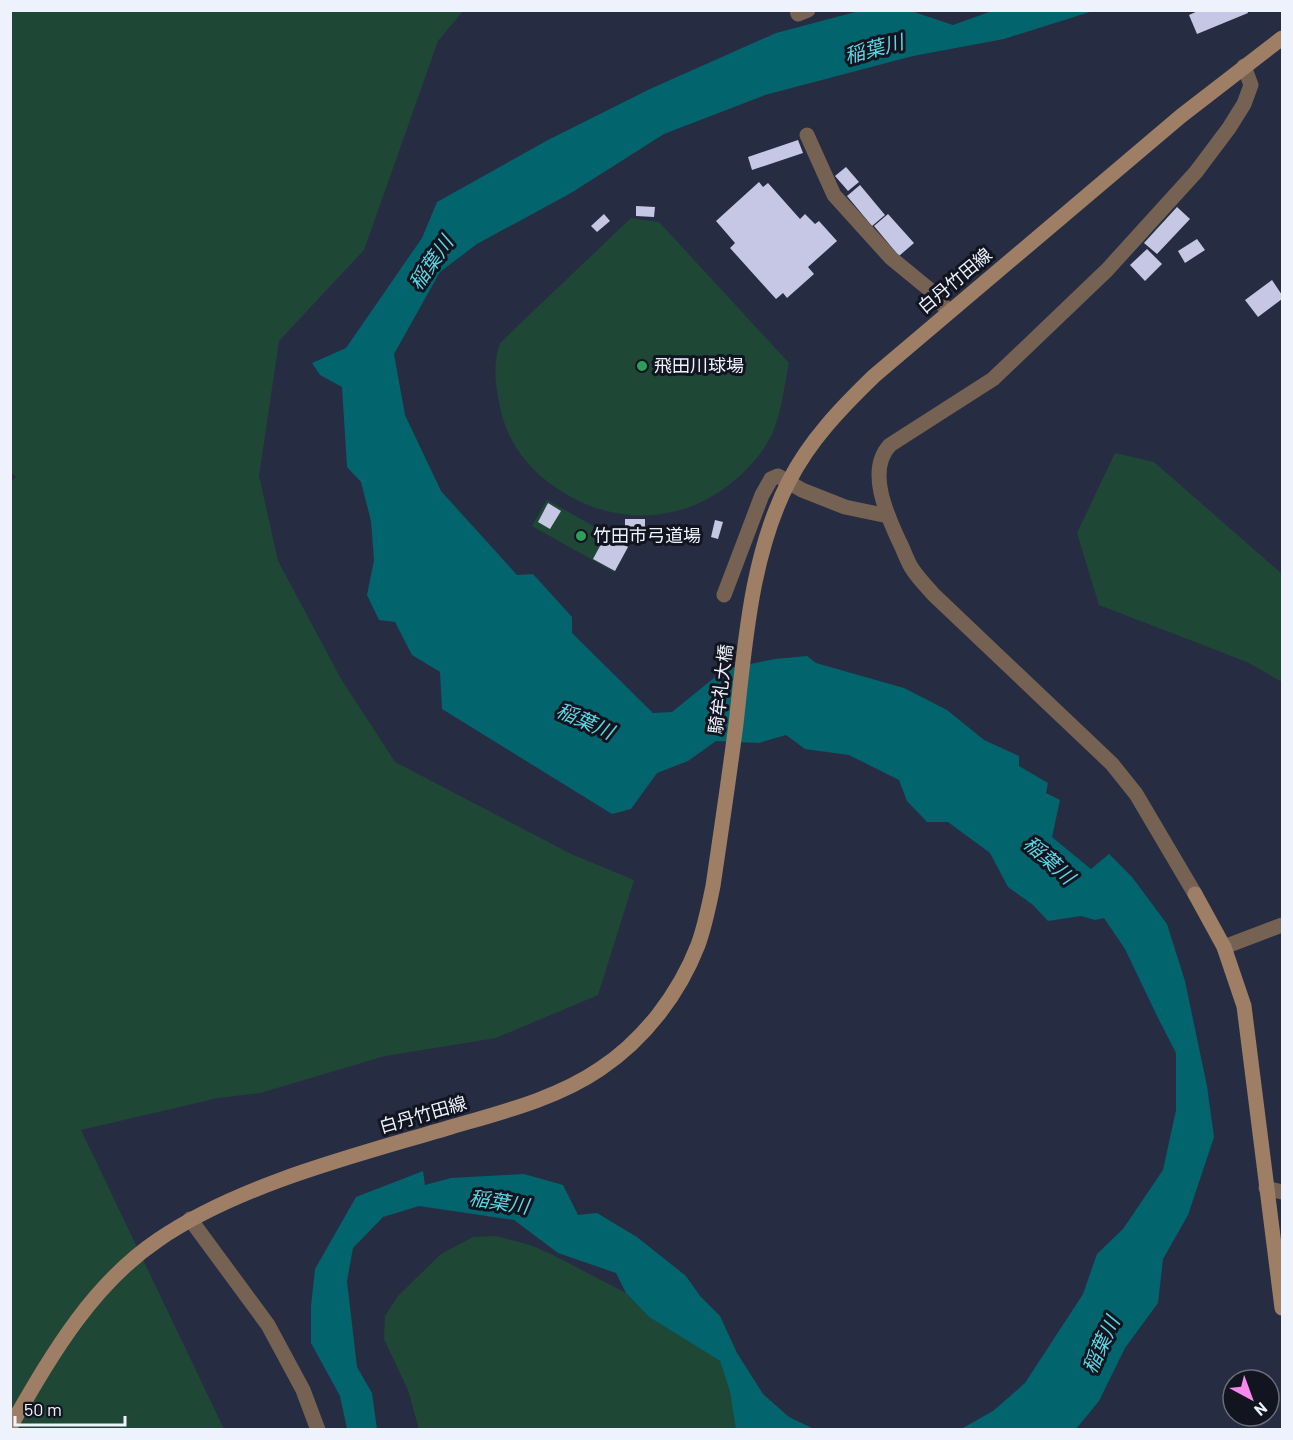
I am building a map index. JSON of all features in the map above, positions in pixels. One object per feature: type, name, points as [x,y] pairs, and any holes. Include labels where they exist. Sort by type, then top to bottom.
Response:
[{"type":"main road","name":"白丹竹田線","points":[[749,623],[755,580],[766,538],[789,481],[810,444],[841,407],[874,376],[1181,116],[1282,38]]},
{"type":"main road","name":"騎牟礼大橋","points":[[732,760],[749,623]]},
{"type":"main road","name":"白丹竹田線","points":[[10,1427],[69,1329],[94,1298],[120,1271],[156,1241],[190,1219],[239,1196],[295,1175],[553,1095],[609,1062],[641,1034],[659,1013],[686,970],[698,944],[713,886],[732,760]]},
{"type":"main road","points":[[1196,894],[1224,946],[1244,1006],[1282,1308]]},
{"type":"street","points":[[797,10],[798,14],[808,10]]},
{"type":"street","points":[[1196,894],[1136,794],[1112,764],[926,586],[912,569],[888,516],[879,476],[887,448],[993,379],[1107,270],[1163,211],[1197,172],[1244,104],[1251,85],[1244,66]]},
{"type":"street","points":[[807,135],[834,195],[891,258],[930,290],[949,312]]},
{"type":"street","points":[[724,595],[765,488],[771,479],[778,476],[802,490],[845,507],[888,516]]},
{"type":"street","points":[[1224,946],[1282,925]]},
{"type":"street","points":[[1266,1188],[1282,1192]]},
{"type":"street","points":[[190,1219],[268,1325],[303,1390],[318,1430]]},
{"type":"shaded area","points":[[11,11],[463,11],[438,41],[364,250],[279,341],[259,476],[278,561],[341,679],[395,762],[571,854],[634,880],[598,995],[496,1038],[385,1056],[260,1093],[218,1098],[81,1130],[224,1429],[11,1429],[10,482],[16,477],[11,472]]},
{"type":"shaded area","name":"飛田川球場","points":[[631,218],[659,222],[789,363],[775,426],[765,447],[751,465],[715,495],[671,512],[648,515],[602,510],[580,501],[547,481],[527,462],[512,441],[502,416],[496,380],[496,358],[500,343]]},
{"type":"shaded area","points":[[1115,453],[1154,462],[1282,574],[1282,682],[1247,662],[1099,605],[1077,533]]},
{"type":"shaded area","name":"竹田市弓道場","points":[[547,500],[629,546],[614,572],[532,526]]},
{"type":"shaded area","points":[[496,1236],[530,1245],[551,1254],[626,1293],[649,1317],[720,1361],[730,1392],[737,1429],[419,1429],[408,1390],[384,1339],[385,1316],[398,1296],[441,1254],[473,1237]]},
{"type":"water","name":"稲葉川","points":[[859,11],[911,11],[953,25],[992,11],[1093,11],[1004,39],[913,56],[765,95],[664,134],[571,193],[477,244],[440,272],[394,354],[405,415],[441,491],[517,575],[533,574],[572,617],[572,633],[653,713],[672,712],[725,669],[775,659],[807,656],[816,663],[904,688],[947,710],[984,740],[1019,756],[1019,766],[1048,783],[1046,793],[1060,800],[1052,837],[1091,869],[1109,854],[1132,877],[1167,924],[1185,981],[1207,1086],[1214,1137],[1188,1215],[1163,1259],[1158,1303],[1125,1348],[1099,1401],[1076,1429],[961,1429],[993,1411],[1025,1383],[1083,1294],[1097,1254],[1123,1229],[1163,1170],[1176,1110],[1176,1053],[1125,949],[1104,918],[1095,920],[1081,916],[1048,921],[1033,905],[1008,887],[990,853],[948,822],[927,822],[907,801],[899,780],[849,755],[805,749],[786,735],[759,743],[716,741],[688,761],[657,773],[631,809],[612,814],[442,709],[440,672],[412,655],[395,622],[379,620],[367,595],[374,560],[371,521],[361,482],[347,467],[342,387],[320,375],[312,363],[346,348],[422,238],[437,202],[548,140],[650,89],[776,33]]},
{"type":"water","name":"稲葉川","points":[[423,1171],[425,1185],[451,1178],[524,1174],[563,1185],[578,1215],[597,1213],[637,1237],[686,1276],[700,1296],[720,1316],[737,1353],[763,1394],[789,1417],[814,1429],[736,1429],[730,1392],[720,1361],[649,1317],[626,1293],[616,1273],[558,1253],[514,1220],[419,1206],[383,1217],[353,1248],[347,1281],[357,1367],[372,1393],[377,1429],[347,1429],[340,1396],[311,1343],[311,1306],[315,1269],[356,1197]]},
{"type":"building","points":[[1200,10],[1247,10],[1248,13],[1197,34],[1189,15]]},
{"type":"building","points":[[798,140],[803,153],[752,170],[748,157]]},
{"type":"building","points":[[846,167],[859,182],[848,191],[835,176]]},
{"type":"building","points":[[759,182],[763,187],[768,183],[800,219],[805,214],[815,224],[819,221],[837,241],[808,267],[814,274],[787,298],[783,293],[776,299],[730,248],[735,243],[716,221]]},
{"type":"building","points":[[860,185],[885,215],[872,226],[847,196]]},
{"type":"building","points":[[636,206],[655,207],[654,217],[636,216]]},
{"type":"building","points":[[1177,207],[1190,219],[1157,254],[1144,243]]},
{"type":"building","points":[[604,214],[610,221],[597,232],[591,226]]},
{"type":"building","points":[[888,214],[914,243],[899,256],[874,226]]},
{"type":"building","points":[[1197,239],[1205,250],[1185,263],[1178,251]]},
{"type":"building","points":[[1147,249],[1162,264],[1145,281],[1130,265]]},
{"type":"building","points":[[1272,280],[1282,295],[1282,299],[1258,317],[1245,300]]},
{"type":"building","points":[[548,503],[561,511],[550,529],[538,522]]},
{"type":"building","points":[[625,519],[645,519],[645,527],[625,527]]},
{"type":"building","points":[[715,520],[723,522],[718,539],[711,537]]},
{"type":"building","points":[[606,535],[628,547],[615,571],[593,559]]},
{"type":"place","name":"飛田川球場","points":[[642,366]]},
{"type":"place","name":"竹田市弓道場","points":[[581,536]]}]
